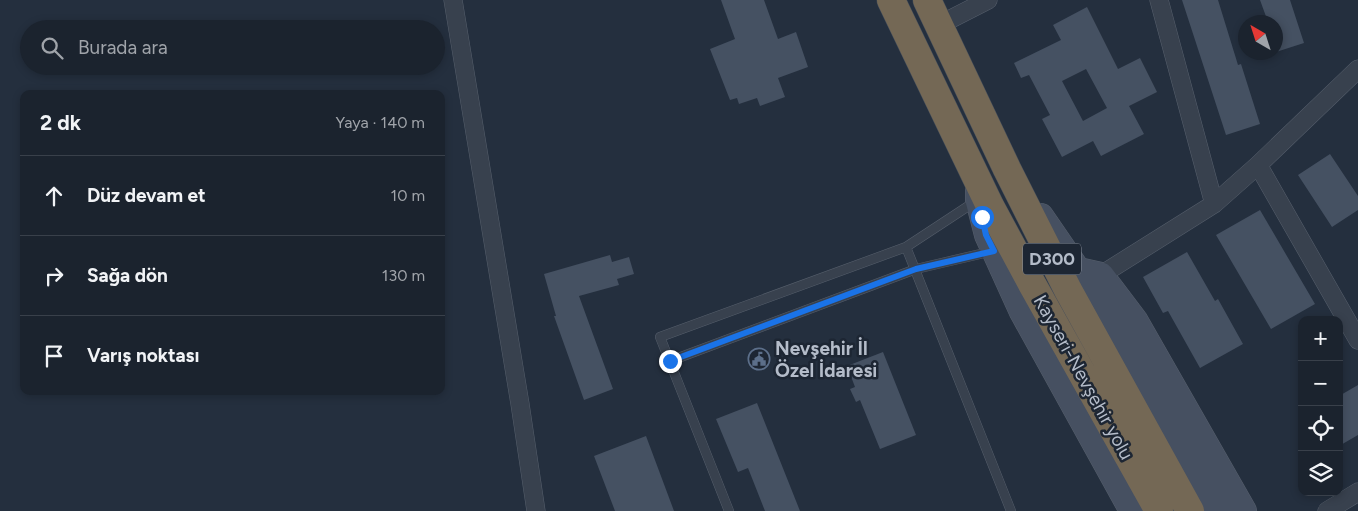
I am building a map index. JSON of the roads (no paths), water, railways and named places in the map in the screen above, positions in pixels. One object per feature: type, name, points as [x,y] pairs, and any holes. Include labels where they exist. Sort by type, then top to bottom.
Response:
[{"type":"highway","name":"Kayseri-Nevşehir yolu","points":[[891,0],[978,190],[1159,511]]},
{"type":"highway","name":"Kayseri-Nevşehir yolu","points":[[927,0],[1007,169],[1068,290],[1190,511]]},
{"type":"street","points":[[453,0],[536,511]]},
{"type":"street","points":[[939,25],[988,0]]},
{"type":"street","points":[[1159,0],[1214,204]]},
{"type":"street","points":[[1090,272],[1214,204],[1258,165],[1358,68]]},
{"type":"street","points":[[1258,165],[1358,340]]},
{"type":"street","points":[[1007,169],[1090,272],[1135,320],[1244,511]]},
{"type":"street","points":[[978,190],[986,235],[1022,312],[1132,511]]},
{"type":"street","points":[[1090,272],[1123,340],[1219,511]]},
{"type":"street","points":[[1327,511],[1358,492]]},
{"type":"lane","points":[[729,511],[660,337],[906,247],[978,190]]},
{"type":"lane","points":[[906,247],[1011,511]]},
{"type":"lane","points":[[670,361],[916,269],[994,251]]},
{"type":"place","name":"Nevşehir İl Özel İdaresi","points":[[759,359]]}]
